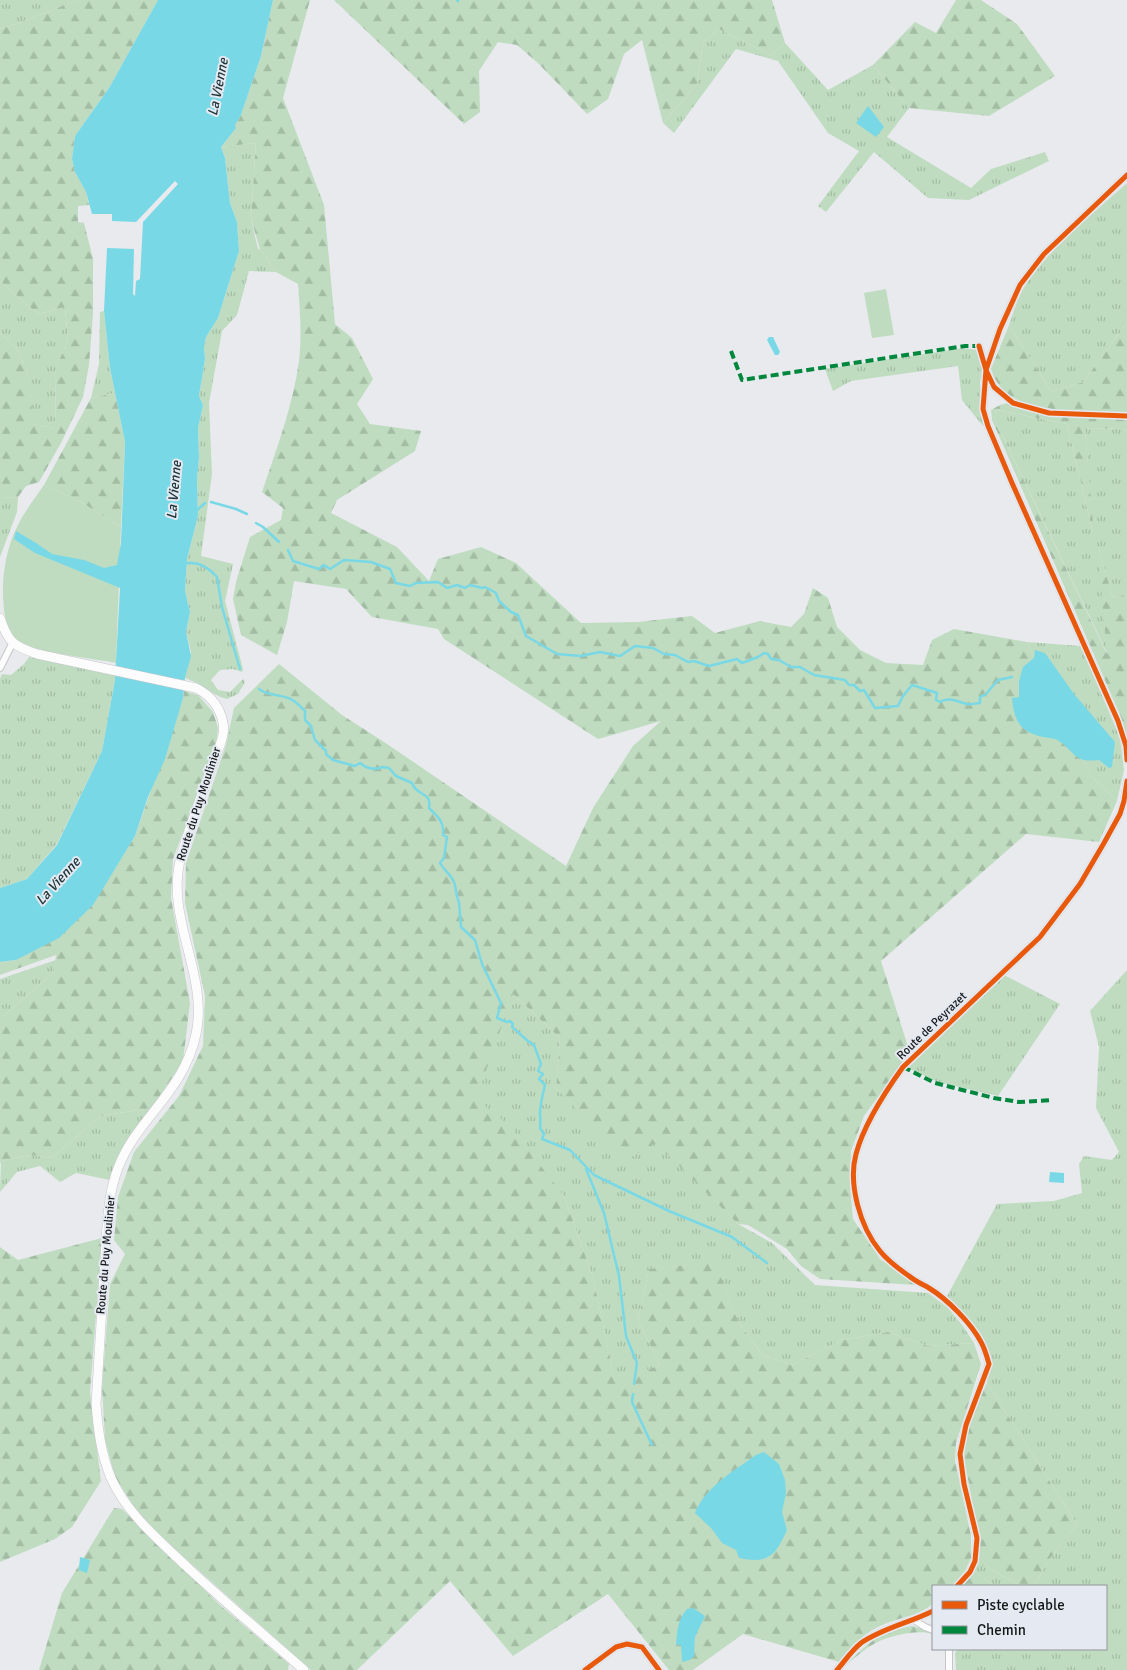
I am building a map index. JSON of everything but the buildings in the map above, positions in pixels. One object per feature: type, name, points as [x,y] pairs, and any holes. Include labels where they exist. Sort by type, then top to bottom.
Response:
[{"type":"main road","points":[[0,618],[5,633],[12,644]]},
{"type":"main road","name":"Route du Puy Moulinier","points":[[12,644],[37,654],[188,686],[204,692],[211,698],[219,710],[224,724],[224,731],[180,858],[176,878],[177,902],[197,995],[196,1033],[191,1053],[176,1084],[126,1151],[112,1187],[103,1284],[96,1404],[97,1423],[101,1446],[111,1478],[119,1494],[134,1514],[156,1538],[208,1586],[304,1670]]},
{"type":"street","points":[[1127,175],[1044,254],[1020,286],[1000,329],[986,370],[983,409],[988,426],[1118,721],[1126,746],[1127,760]]},
{"type":"street","points":[[979,346],[986,370],[994,387],[1013,403],[1049,413],[1127,416]]},
{"type":"street","points":[[0,668],[12,644]]},
{"type":"street","name":"Route de Peyrazet","points":[[958,1585],[970,1572],[975,1561],[977,1538],[964,1484],[960,1454],[966,1425],[989,1364],[981,1342],[958,1312],[936,1292],[909,1277],[880,1252],[868,1233],[857,1206],[854,1182],[855,1155],[887,1090],[903,1067],[1040,937],[1080,884],[1120,814],[1127,781]]},
{"type":"street","points":[[837,1670],[860,1644],[888,1628],[914,1620],[932,1611]]},
{"type":"street","points":[[914,1620],[925,1628],[932,1630]]},
{"type":"street","points":[[585,1670],[616,1647],[627,1644],[642,1647],[659,1670]]},
{"type":"street","points":[[949,1650],[949,1670]]},
{"type":"green space","points":[[0,0],[78,0],[0,29]]},
{"type":"green space","points":[[78,0],[158,0],[109,88],[75,136],[72,159],[75,172],[86,192],[89,205],[78,206],[78,222],[84,223],[93,259],[93,313],[89,365],[83,397],[61,443],[39,482],[26,486],[18,497],[0,498],[0,333],[18,350],[29,377],[33,424],[55,428],[56,367],[68,341],[65,307],[38,314],[0,281],[0,29]]},
{"type":"green space","points":[[273,0],[310,0],[283,98],[324,205],[335,324],[352,338],[373,379],[357,404],[370,424],[421,431],[415,451],[337,500],[331,513],[397,547],[429,581],[438,559],[481,547],[516,563],[581,623],[638,622],[692,616],[715,633],[760,621],[791,627],[804,614],[813,588],[828,598],[837,627],[860,650],[886,663],[923,665],[932,640],[954,629],[1027,642],[1090,775],[1117,801],[1099,842],[1026,834],[881,961],[910,1053],[864,1116],[851,1151],[850,1186],[853,1219],[880,1259],[916,1285],[820,1279],[801,1266],[787,1249],[748,1225],[738,1224],[656,1143],[633,1156],[618,1153],[556,1088],[560,1038],[513,994],[476,1099],[510,1126],[564,1196],[593,1277],[615,1382],[660,1365],[638,1321],[649,1269],[715,1262],[738,1321],[762,1355],[792,1365],[842,1340],[888,1332],[928,1346],[974,1343],[981,1364],[956,1443],[955,1461],[971,1536],[971,1558],[965,1571],[953,1585],[932,1585],[932,1605],[928,1608],[872,1630],[855,1644],[839,1662],[743,1634],[693,1670],[669,1670],[608,1594],[513,1656],[450,1581],[357,1670],[311,1670],[170,1545],[138,1513],[115,1477],[105,1440],[102,1387],[110,1284],[125,1254],[114,1240],[118,1197],[134,1152],[179,1096],[203,1046],[205,996],[185,903],[186,863],[226,745],[234,708],[279,664],[342,715],[566,866],[593,808],[633,746],[661,721],[598,739],[444,639],[438,629],[372,617],[346,589],[294,581],[287,622],[277,655],[241,635],[233,599],[236,582],[250,537],[281,520],[283,508],[262,492],[293,395],[300,342],[298,284],[276,272],[260,249],[251,219],[256,143],[221,147],[235,129],[261,56]]},
{"type":"green space","points":[[334,0],[772,0],[785,43],[771,55],[719,29],[703,42],[697,84],[663,123],[642,40],[624,54],[608,99],[587,114],[539,64],[517,45],[498,42],[479,71],[480,112],[464,124]]},
{"type":"green space","points":[[956,0],[981,0],[1017,24],[1055,76],[989,116],[909,108],[873,65],[915,22],[936,33]]},
{"type":"green space","points":[[719,29],[771,55],[785,43],[828,90],[873,65],[909,108],[887,137],[971,188],[991,169],[1045,152],[1049,161],[969,200],[928,198],[874,152],[826,212],[818,206],[859,151],[828,133],[778,61],[736,49],[674,133],[663,123],[697,84],[703,42]]},
{"type":"green space","points":[[256,143],[251,219],[258,249],[260,249],[276,272],[249,271],[237,315],[222,331],[209,403],[212,474],[201,556],[233,564],[225,601],[243,669],[242,672],[233,669],[220,670],[211,680],[218,690],[230,692],[243,679],[245,682],[238,694],[227,699],[185,678],[191,652],[186,632],[190,612],[185,591],[187,559],[198,516],[198,428],[203,405],[199,396],[205,359],[204,347],[206,337],[218,318],[239,251],[237,222],[230,203],[225,158],[221,147]]},
{"type":"green space","points":[[1127,183],[1127,323],[1083,382],[1051,391],[1009,325],[1021,293],[1037,270],[1074,231]]},
{"type":"green space","points":[[0,281],[38,314],[65,307],[68,341],[56,367],[55,428],[32,424],[29,377],[18,350],[0,333]]},
{"type":"green space","points":[[886,289],[894,335],[872,338],[864,293]]},
{"type":"green space","points":[[104,311],[110,368],[115,393],[91,398],[99,364],[100,312]]},
{"type":"green space","points":[[1127,323],[1127,431],[1123,429],[1085,428],[1094,537],[1067,424],[997,410],[995,420],[1107,654],[1097,543],[1113,598],[1127,594],[1127,737],[1121,717],[992,420],[991,410],[1008,403],[1038,414],[1062,416],[1057,410],[1026,403],[1009,395],[996,380],[991,369],[1009,325],[1051,391],[1083,382]]},
{"type":"green space","points":[[964,348],[976,350],[982,367],[980,383],[983,426],[962,400],[958,366],[851,381],[833,391],[825,369]]},
{"type":"green space","points":[[115,393],[125,442],[121,527],[79,501],[44,485],[91,398]]},
{"type":"green space","points":[[997,410],[1067,424],[1093,533],[1085,428],[1123,429],[1127,431],[1127,594],[1113,598],[1098,547],[1108,655],[995,420]]},
{"type":"green space","points":[[44,485],[79,501],[121,527],[116,663],[24,645],[16,640],[9,629],[5,616],[3,594],[6,559],[20,521]]},
{"type":"green space","points":[[18,497],[17,512],[0,557],[0,498]]},
{"type":"green space","points":[[1027,642],[1081,646],[1120,738],[1124,770],[1117,801],[1090,775]]},
{"type":"green space","points":[[29,657],[115,675],[115,680],[102,751],[57,844],[27,879],[0,888],[0,679],[2,674],[11,675]]},
{"type":"green space","points":[[184,691],[198,695],[213,712],[218,728],[216,746],[173,859],[171,898],[190,1003],[183,1061],[152,1108],[100,1116],[52,1158],[30,1155],[1,1161],[0,1164],[0,1016],[4,1016],[54,972],[56,955],[0,975],[0,962],[16,960],[116,866],[135,836]]},
{"type":"green space","points":[[56,960],[54,972],[4,1016],[0,1016],[0,979]]},
{"type":"green space","points":[[1127,970],[1127,1670],[956,1670],[955,1653],[957,1650],[1107,1650],[1107,1585],[1035,1585],[1049,1560],[1077,1524],[987,1383],[991,1363],[982,1341],[946,1298],[997,1204],[1054,1201],[1082,1193],[1079,1164],[1084,1156],[1112,1160],[1119,1152],[1096,1108],[1099,1047],[1090,1011]]},
{"type":"green space","points":[[1004,975],[1060,1004],[998,1096],[938,1082],[910,1069],[909,1065]]},
{"type":"green space","points":[[512,993],[560,1038],[556,1088],[633,1156],[656,1142],[738,1224],[772,1243],[815,1285],[928,1293],[948,1308],[974,1343],[928,1346],[888,1332],[842,1340],[792,1365],[762,1355],[738,1321],[715,1263],[649,1269],[638,1321],[660,1365],[615,1383],[593,1277],[564,1196],[475,1100]]},
{"type":"green space","points":[[152,1108],[110,1180],[76,1173],[60,1182],[40,1166],[17,1172],[0,1192],[1,1161],[30,1155],[52,1158],[100,1116]]},
{"type":"green space","points":[[102,1238],[90,1392],[101,1481],[72,1527],[55,1539],[0,1562],[0,1247],[18,1260]]},
{"type":"green space","points":[[987,1383],[1077,1524],[1049,1560],[1035,1585],[1020,1585],[978,1563],[979,1539],[964,1457],[967,1428]]},
{"type":"green space","points":[[114,1508],[122,1509],[220,1605],[289,1664],[288,1670],[39,1670],[62,1593]]},
{"type":"green space","points":[[978,1563],[1020,1585],[994,1585],[974,1571]]},
{"type":"green space","points":[[974,1571],[994,1585],[962,1585]]},
{"type":"green space","points":[[912,1626],[930,1631],[932,1634],[919,1632],[902,1634],[886,1639],[869,1647],[847,1664],[862,1649],[876,1639],[901,1628]]},
{"type":"water","name":"La Vienne","points":[[158,0],[273,0],[261,56],[241,115],[235,125],[236,128],[221,147],[225,158],[230,203],[237,222],[239,251],[218,318],[206,337],[204,347],[205,359],[199,396],[203,405],[198,428],[198,516],[187,559],[185,591],[190,612],[186,632],[191,656],[185,678],[183,698],[165,759],[148,797],[135,836],[93,905],[59,938],[16,960],[0,962],[0,888],[27,879],[57,845],[102,751],[115,680],[120,588],[35,553],[14,539],[16,531],[52,554],[84,560],[104,568],[117,565],[121,543],[125,442],[110,368],[104,311],[107,248],[134,249],[133,294],[135,296],[136,281],[140,279],[143,222],[178,184],[175,181],[136,222],[112,221],[112,214],[92,214],[86,192],[75,172],[72,159],[75,136],[109,88]]},
{"type":"water","points":[[868,106],[884,127],[876,137],[856,123]]},
{"type":"water","points":[[769,337],[773,337],[780,352],[778,355],[775,355],[767,340]]},
{"type":"water","points":[[1035,650],[1045,653],[1074,694],[1115,742],[1112,767],[1109,768],[1099,760],[1091,761],[1080,758],[1057,740],[1035,735],[1024,729],[1020,724],[1014,713],[1012,698],[1019,697],[1019,681],[1023,667],[1034,658]]},
{"type":"water","points":[[1050,1172],[1064,1173],[1064,1183],[1049,1182]]},
{"type":"water","points":[[764,1452],[779,1464],[785,1480],[786,1493],[782,1512],[787,1530],[779,1546],[770,1556],[764,1559],[749,1560],[739,1558],[736,1550],[722,1543],[711,1528],[695,1513],[713,1487],[756,1455]]},
{"type":"water","points":[[80,1557],[90,1560],[87,1573],[79,1570]]},
{"type":"water","points":[[693,1608],[705,1616],[695,1637],[694,1656],[690,1660],[682,1662],[681,1645],[676,1645],[678,1630],[684,1613],[687,1609]]},
{"type":"waterway","points":[[211,502],[247,514]]},
{"type":"waterway","points":[[195,512],[205,503]]},
{"type":"waterway","points":[[256,523],[279,542]]},
{"type":"waterway","points":[[288,550],[293,561],[319,569],[324,565],[330,569],[344,560],[371,562],[390,569],[396,583],[410,586],[416,583],[438,582],[447,588],[457,585],[465,588],[470,585],[485,587],[496,593],[499,601],[511,612],[518,615],[526,636],[557,654],[581,656],[600,652],[620,656],[635,646],[653,648],[664,654],[675,655],[688,662],[694,661],[709,666],[737,659],[742,663],[764,653],[768,654],[771,659],[779,660],[791,667],[800,667],[814,675],[845,680],[849,685],[854,685],[860,691],[864,690],[875,708],[898,706],[912,685],[937,693],[936,700],[940,702],[950,699],[969,704],[980,703],[980,697],[986,694],[998,680],[1012,677]]},
{"type":"waterway","points":[[184,564],[202,565],[217,577],[222,607],[240,669]]},
{"type":"waterway","points":[[259,689],[266,693],[291,699],[299,705],[305,711],[305,720],[311,726],[315,740],[333,760],[355,766],[360,763],[365,767],[389,768],[396,776],[412,783],[428,799],[429,808],[440,820],[443,826],[443,835],[447,837],[444,858],[440,863],[454,883],[459,902],[461,927],[475,940],[482,964],[501,1003],[497,1018],[507,1022],[510,1021],[513,1024],[512,1027],[534,1045],[541,1064],[538,1071],[543,1074],[539,1079],[545,1085],[540,1110],[540,1128],[544,1134],[542,1139],[570,1150],[594,1175],[669,1211],[732,1237],[767,1263]]},
{"type":"waterway","points":[[586,1169],[604,1213],[619,1276],[626,1336],[637,1363],[634,1384]]},
{"type":"waterway","points":[[633,1394],[632,1402],[652,1445]]},
{"type":"marked path","points":[[731,351],[742,380],[965,346],[979,346]]},
{"type":"marked path","points":[[903,1067],[935,1083],[994,1098],[1019,1102],[1052,1100]]},
{"type":"cycle path","points":[[1127,175],[1044,254],[1020,285],[1000,329],[986,370],[983,409],[988,426],[1012,483],[1118,721],[1126,746],[1127,760]]},
{"type":"cycle path","points":[[979,346],[986,370],[994,387],[1013,403],[1049,413],[1127,416]]},
{"type":"cycle path","points":[[958,1585],[970,1572],[975,1561],[977,1538],[964,1484],[960,1454],[966,1425],[989,1364],[985,1350],[977,1335],[958,1312],[943,1298],[893,1264],[873,1241],[862,1218],[855,1192],[854,1166],[856,1154],[864,1131],[882,1098],[903,1067],[1040,937],[1080,884],[1120,814],[1127,781]]},
{"type":"cycle path","points":[[837,1670],[854,1649],[869,1638],[932,1611]]},
{"type":"cycle path","points":[[585,1670],[616,1647],[627,1644],[642,1647],[659,1670]]}]
